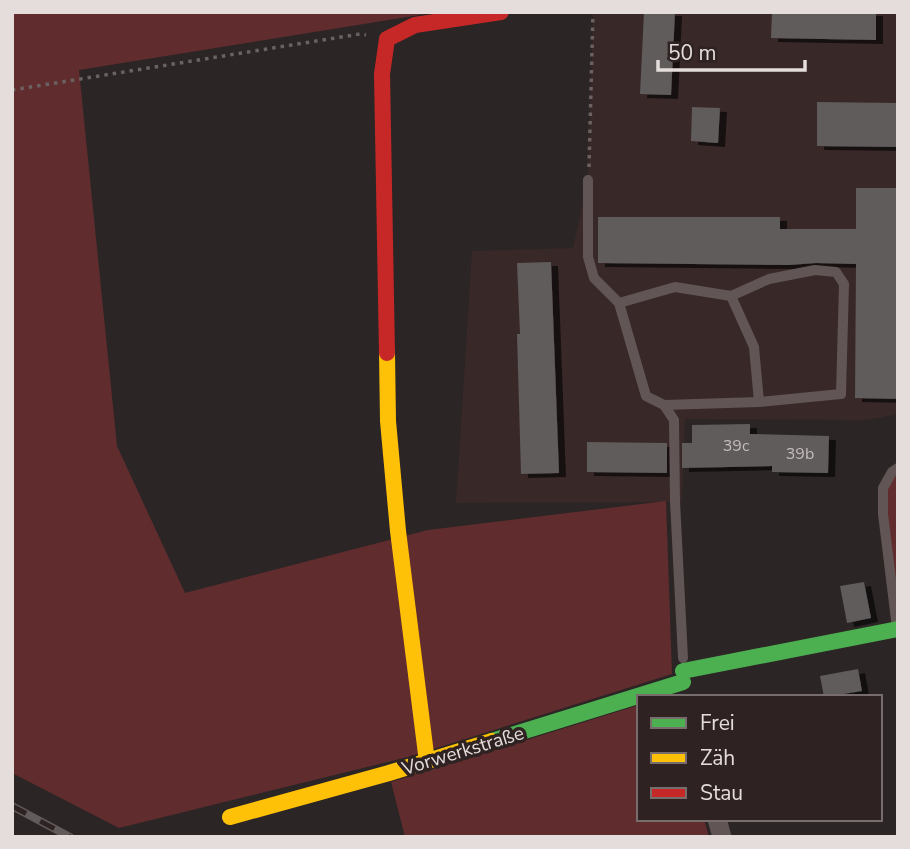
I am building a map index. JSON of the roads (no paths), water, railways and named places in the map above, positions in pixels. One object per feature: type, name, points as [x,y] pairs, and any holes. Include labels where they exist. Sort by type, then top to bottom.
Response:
[{"type":"street","points":[[427,762],[398,531],[388,421],[382,74],[387,38],[415,25],[500,12]]},
{"type":"street","name":"Vorwerkstraße","points":[[230,817],[427,762],[683,677],[897,629]]},
{"type":"lane","points":[[588,180],[587,257],[594,278],[619,303],[646,396],[664,405],[674,419],[683,677]]},
{"type":"lane","points":[[619,303],[676,287],[731,296],[769,279],[815,270],[836,272],[844,284],[841,394],[759,402],[664,405]]},
{"type":"lane","points":[[731,296],[754,347],[759,402]]},
{"type":"lane","points":[[897,629],[883,514],[883,488],[892,472],[898,468]]},
{"type":"railway","points":[[12,806],[70,837]]}]
